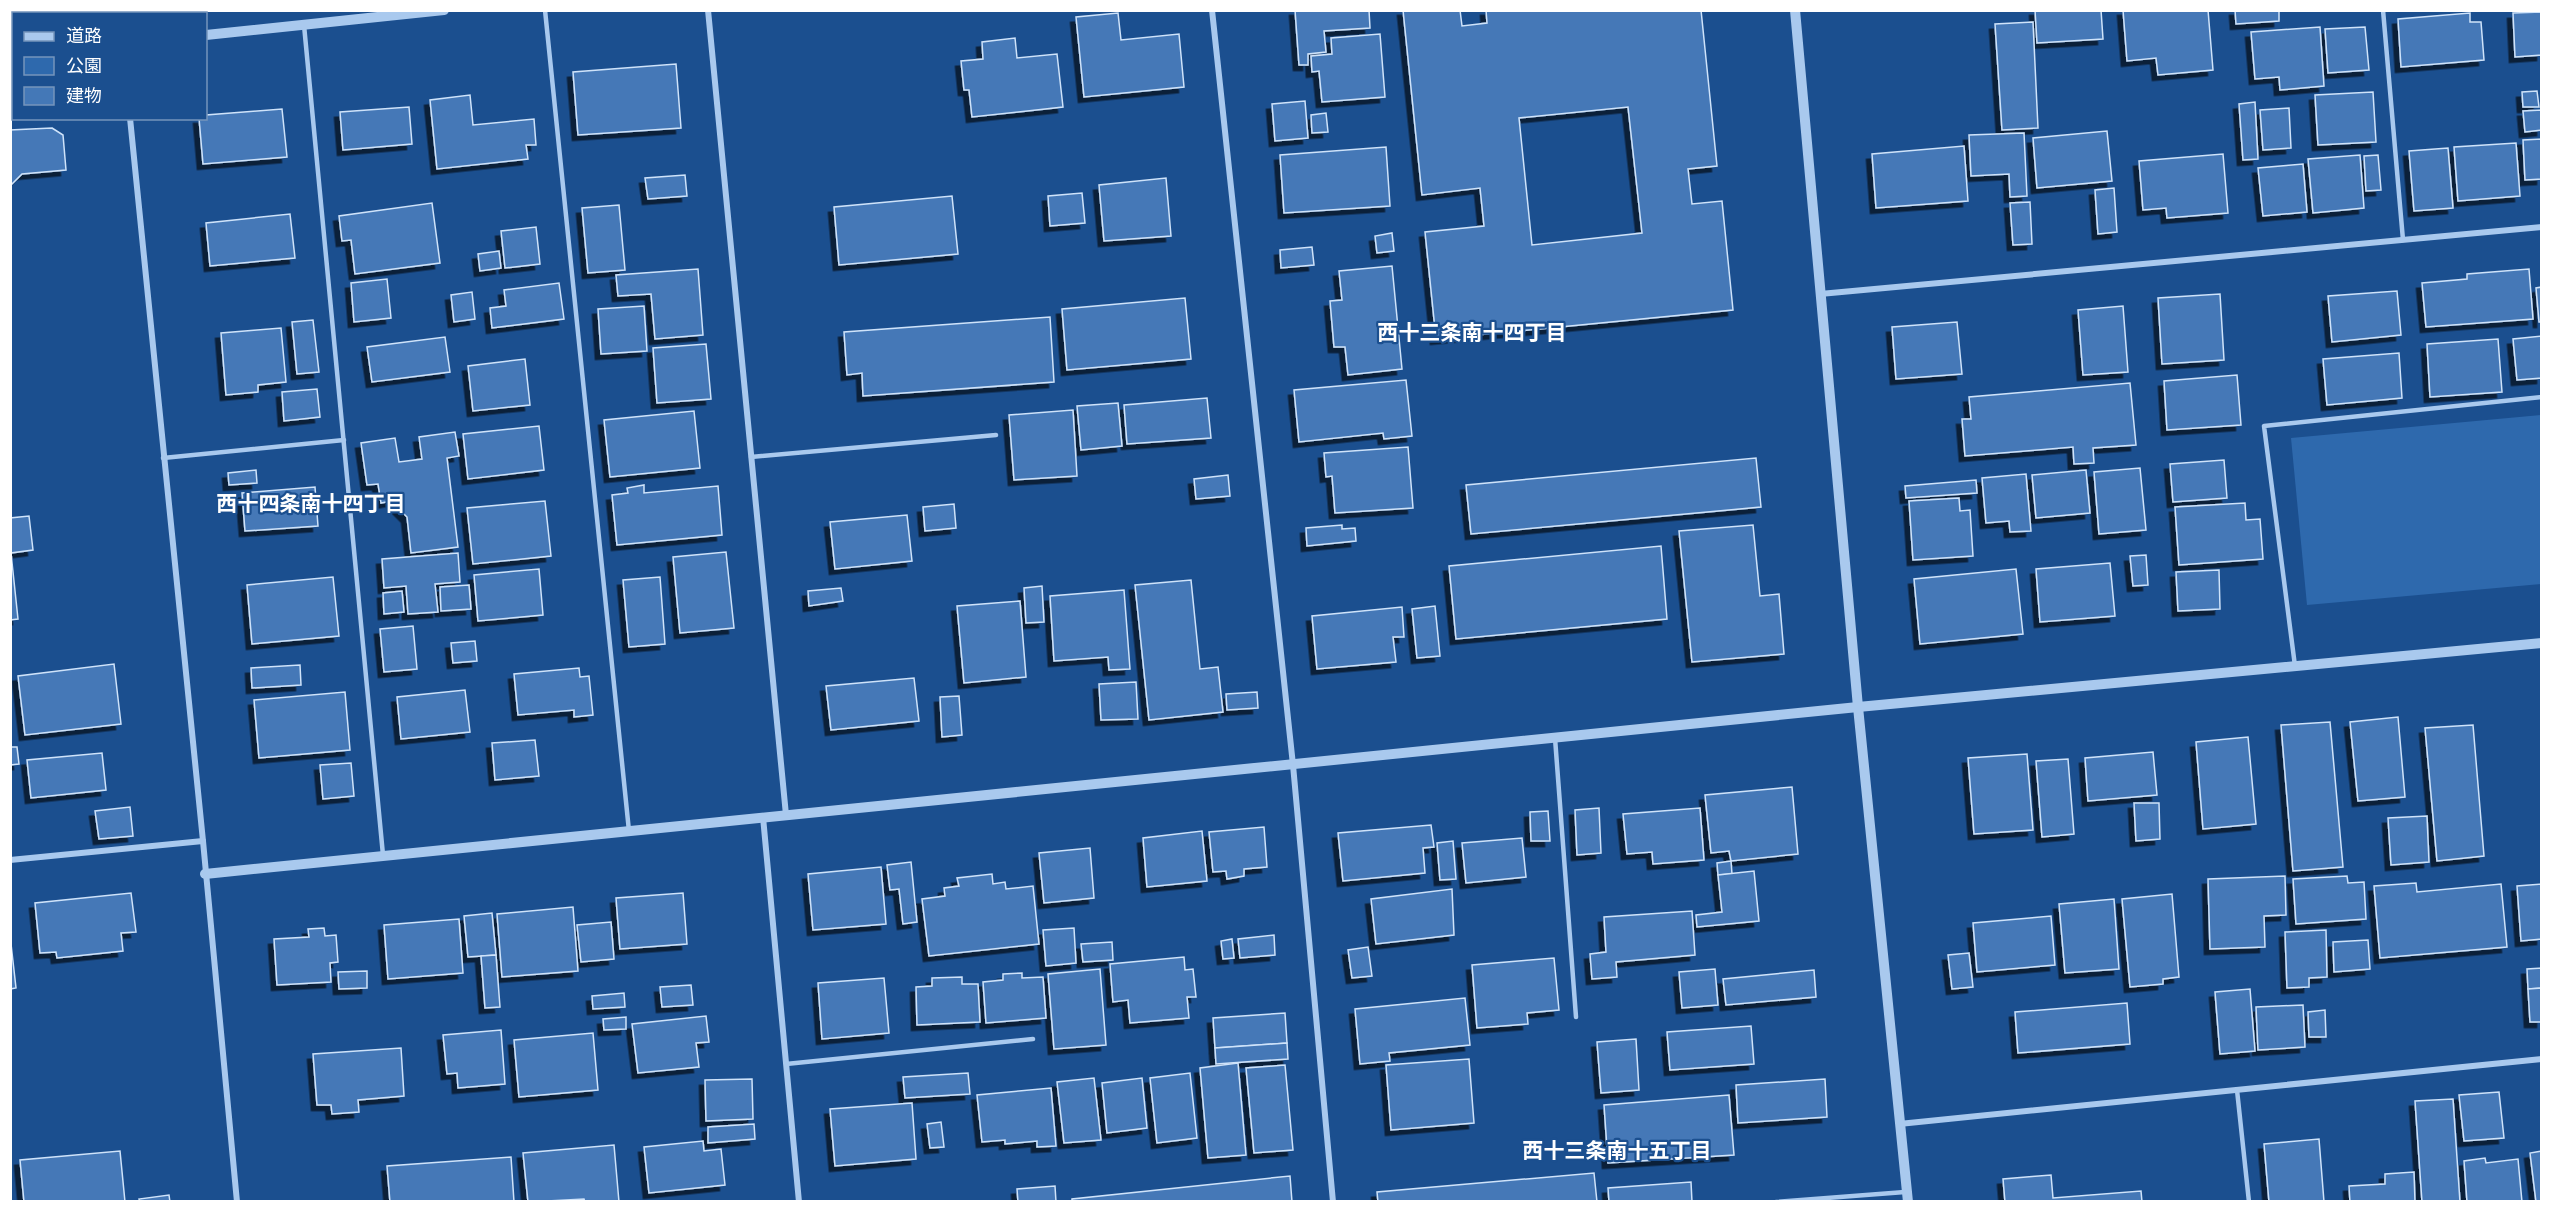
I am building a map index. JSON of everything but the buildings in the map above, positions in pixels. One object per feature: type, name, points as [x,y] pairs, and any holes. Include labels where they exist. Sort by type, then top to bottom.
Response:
[{"type":"street","points":[[207,35],[444,10]]},
{"type":"street","points":[[708,10],[786,815]]},
{"type":"street","points":[[1212,10],[1293,765],[1333,1202]]},
{"type":"street","points":[[1795,10],[1858,707],[1907,1196]]},
{"type":"street","points":[[130,120],[237,1202]]},
{"type":"street","points":[[1820,294],[2541,227]]},
{"type":"street","points":[[205,873],[1858,707],[2541,643]]},
{"type":"street","points":[[763,817],[799,1202]]},
{"type":"street","points":[[10,860],[203,841]]},
{"type":"street","points":[[1899,1124],[2541,1059]]},
{"type":"lane","points":[[545,10],[629,831]]},
{"type":"lane","points":[[2383,10],[2403,240]]},
{"type":"lane","points":[[304,25],[383,855]]},
{"type":"lane","points":[[2295,666],[2264,426],[2541,397]]},
{"type":"lane","points":[[751,457],[996,435]]},
{"type":"lane","points":[[163,458],[344,440]]},
{"type":"lane","points":[[1555,738],[1576,1017]]},
{"type":"lane","points":[[786,1064],[1033,1039]]},
{"type":"lane","points":[[2237,1090],[2249,1202]]},
{"type":"lane","points":[[1776,1202],[1907,1196]]},
{"type":"green space","points":[[2541,415],[2541,584],[2307,605],[2291,438]]},
{"type":"district","name":"西十三条南十四丁目","points":[[1472,333]]},
{"type":"district","name":"西十四条南十四丁目","points":[[311,504]]},
{"type":"district","name":"西十三条南十五丁目","points":[[1617,1151]]}]
